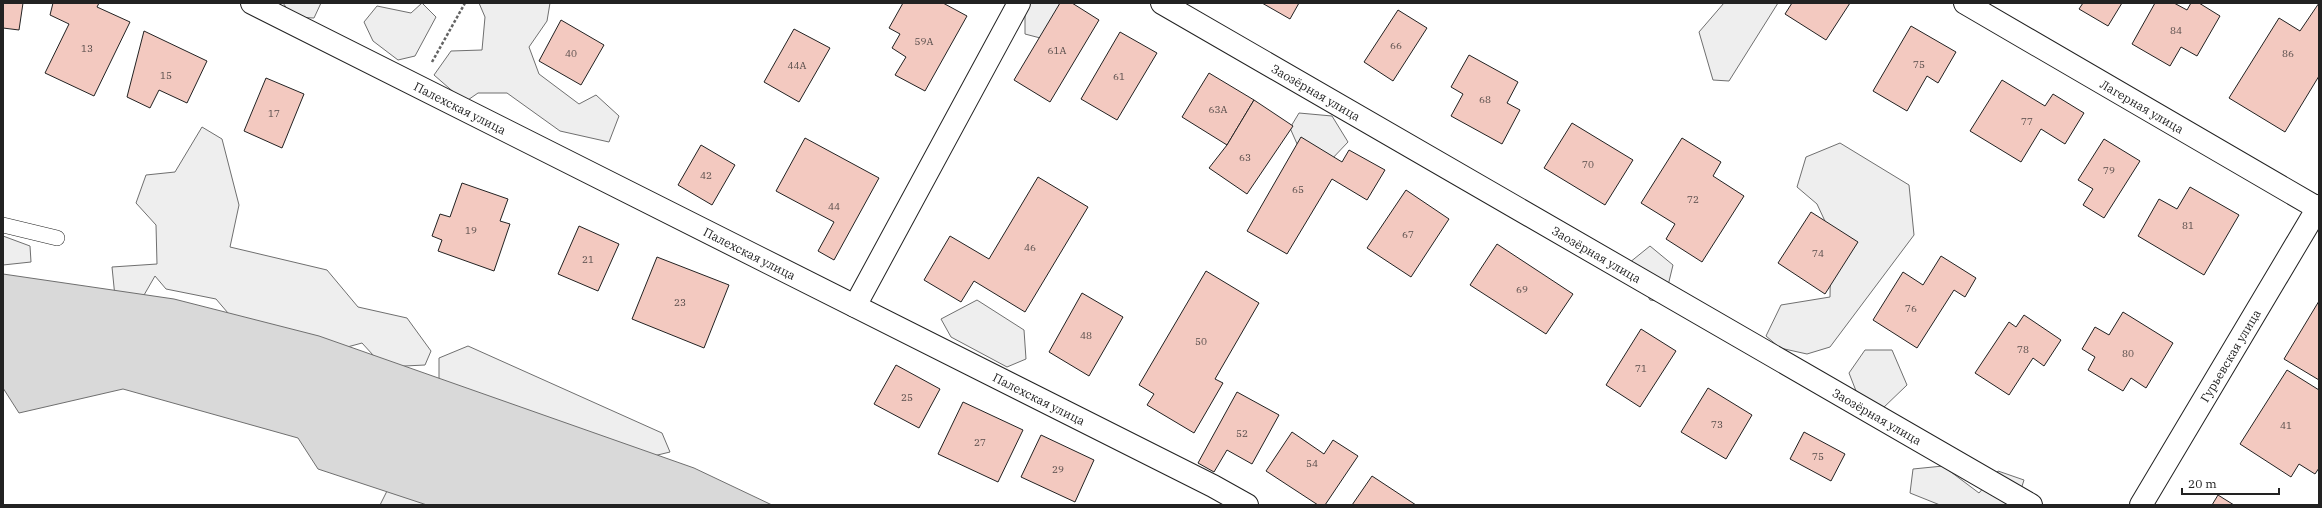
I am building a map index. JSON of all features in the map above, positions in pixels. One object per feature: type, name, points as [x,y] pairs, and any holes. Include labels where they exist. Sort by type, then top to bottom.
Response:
[{"type":"street","name":"Палехская улица","points":[[252,3],[1213,486],[1247,505]]},
{"type":"street","points":[[855,306],[1019,3]]},
{"type":"street","name":"Заозёрная улица","points":[[1162,3],[2031,505]]},
{"type":"street","name":"Лагерная улица","points":[[1965,3],[2318,208]]},
{"type":"street","name":"Гурьевская улица","points":[[2141,505],[2318,208]]},
{"type":"lane","points":[[3,225],[58,238]]},
{"type":"path","points":[[418,87],[465,3]]},
{"type":"shaded area","points":[[283,3],[321,3],[314,18],[293,17]]},
{"type":"shaded area","points":[[422,3],[436,17],[415,56],[398,60],[373,41],[364,22],[377,6],[411,13]]},
{"type":"shaded area","points":[[479,3],[550,3],[547,21],[529,47],[539,74],[579,104],[596,95],[619,116],[609,142],[560,131],[507,93],[478,93],[465,102],[434,75],[451,51],[482,50],[485,17]]},
{"type":"shaded area","points":[[1025,3],[1073,3],[1073,13],[1044,39],[1025,34]]},
{"type":"shaded area","points":[[1724,3],[1778,3],[1729,81],[1713,80],[1699,32]]},
{"type":"shaded area","points":[[1299,113],[1332,116],[1348,142],[1330,161],[1302,155],[1290,128]]},
{"type":"shaded area","points":[[202,127],[222,139],[239,205],[230,247],[327,270],[358,307],[407,318],[431,351],[425,365],[384,367],[362,343],[329,352],[240,327],[216,299],[166,289],[155,276],[140,302],[115,297],[112,267],[157,264],[156,225],[136,203],[146,175],[175,172]]},
{"type":"shaded area","points":[[1840,143],[1909,185],[1914,235],[1830,347],[1807,354],[1780,348],[1766,336],[1781,305],[1830,297],[1831,234],[1817,204],[1797,187],[1806,157]]},
{"type":"shaded area","points":[[3,236],[30,246],[31,262],[3,265]]},
{"type":"shaded area","points":[[1650,246],[1673,265],[1664,302],[1650,300],[1629,263]]},
{"type":"shaded area","points":[[3,274],[174,299],[319,336],[694,468],[772,505],[427,505],[318,469],[298,438],[123,389],[19,413],[3,388]]},
{"type":"shaded area","points":[[977,300],[1024,330],[1026,359],[1007,367],[951,337],[941,319]]},
{"type":"shaded area","points":[[468,346],[662,433],[670,452],[641,459],[439,390],[439,358]]},
{"type":"shaded area","points":[[1865,350],[1892,350],[1907,385],[1882,409],[1858,396],[1849,373]]},
{"type":"shaded area","points":[[1943,466],[1979,493],[1998,471],[2024,480],[2016,505],[1940,505],[1910,493],[1913,469]]},
{"type":"shaded area","points":[[390,485],[434,505],[380,505]]},
{"type":"building","points":[[3,3],[23,3],[19,30],[3,28]]},
{"type":"building","points":[[53,3],[99,3],[97,7],[130,22],[94,96],[45,73],[69,24],[50,15]]},
{"type":"building","points":[[903,3],[943,3],[967,16],[925,91],[895,75],[906,57],[892,48],[900,34],[889,28]]},
{"type":"building","points":[[1060,3],[1072,3],[1099,20],[1050,102],[1014,80]]},
{"type":"building","points":[[1262,3],[1299,3],[1290,19]]},
{"type":"building","points":[[1792,3],[1850,3],[1826,40],[1785,14]]},
{"type":"building","points":[[2083,3],[2122,3],[2108,26],[2079,9]]},
{"type":"building","points":[[2155,3],[2174,3],[2187,10],[2191,3],[2199,3],[2220,16],[2197,56],[2181,47],[2170,66],[2132,44]]},
{"type":"building","points":[[2319,3],[2319,76],[2285,132],[2229,98],[2279,18],[2300,31]]},
{"type":"building","points":[[1398,10],[1427,28],[1393,81],[1364,62]]},
{"type":"building","points":[[561,20],[604,45],[581,85],[539,61]]},
{"type":"building","points":[[1911,26],[1956,52],[1938,83],[1927,76],[1907,111],[1873,91]]},
{"type":"building","points":[[794,29],[830,48],[799,102],[764,82]]},
{"type":"building","points":[[144,31],[207,61],[187,103],[159,90],[150,108],[127,97]]},
{"type":"building","points":[[1120,32],[1157,53],[1117,120],[1081,99]]},
{"type":"building","points":[[1469,55],[1518,82],[1507,103],[1520,110],[1502,144],[1451,116],[1463,94],[1451,87]]},
{"type":"building","points":[[1209,73],[1254,100],[1227,145],[1182,117]]},
{"type":"building","points":[[266,78],[304,94],[282,148],[244,131]]},
{"type":"building","points":[[2002,80],[2045,106],[2053,94],[2084,113],[2065,144],[2041,129],[2021,162],[1970,131]]},
{"type":"building","points":[[1254,100],[1293,126],[1247,194],[1209,168],[1227,145]]},
{"type":"building","points":[[1572,123],[1633,160],[1605,205],[1544,168]]},
{"type":"building","points":[[1301,137],[1342,162],[1349,150],[1385,170],[1367,200],[1332,179],[1287,254],[1247,231]]},
{"type":"building","points":[[805,138],[879,178],[834,260],[818,251],[834,222],[776,191]]},
{"type":"building","points":[[1682,138],[1721,162],[1713,176],[1744,196],[1702,262],[1666,239],[1675,224],[1641,203]]},
{"type":"building","points":[[2104,139],[2140,161],[2104,218],[2083,205],[2093,189],[2078,180]]},
{"type":"building","points":[[701,145],[735,165],[712,205],[678,185]]},
{"type":"building","points":[[1038,177],[1088,207],[1025,312],[974,281],[961,302],[924,280],[950,236],[989,259]]},
{"type":"building","points":[[462,183],[508,199],[500,221],[510,224],[494,271],[438,251],[442,240],[432,236],[440,214],[450,217]]},
{"type":"building","points":[[2190,187],[2239,215],[2204,275],[2138,236],[2159,199],[2177,209]]},
{"type":"building","points":[[1406,190],[1449,219],[1411,277],[1367,248]]},
{"type":"building","points":[[1811,212],[1858,242],[1825,294],[1778,263]]},
{"type":"building","points":[[579,226],[619,244],[598,291],[558,274]]},
{"type":"building","points":[[1497,244],[1573,294],[1546,334],[1470,285]]},
{"type":"building","points":[[1941,256],[1976,278],[1965,297],[1954,290],[1917,348],[1873,320],[1903,272],[1923,285]]},
{"type":"building","points":[[657,257],[729,285],[704,348],[632,319]]},
{"type":"building","points":[[1206,271],[1259,303],[1215,379],[1223,383],[1194,433],[1147,405],[1154,394],[1139,385]]},
{"type":"building","points":[[1082,293],[1123,317],[1089,376],[1049,352]]},
{"type":"building","points":[[2319,301],[2319,380],[2284,359]]},
{"type":"building","points":[[2123,312],[2173,343],[2146,388],[2131,378],[2123,391],[2088,370],[2095,357],[2082,349],[2095,327],[2109,335]]},
{"type":"building","points":[[2024,315],[2061,340],[2044,366],[2033,358],[2009,395],[1975,373],[2009,322],[2016,327]]},
{"type":"building","points":[[1641,329],[1676,351],[1640,407],[1606,385]]},
{"type":"building","points":[[896,365],[940,389],[919,428],[874,404]]},
{"type":"building","points":[[2287,370],[2319,390],[2319,468],[2315,474],[2299,464],[2291,477],[2240,444]]},
{"type":"building","points":[[1708,388],[1752,415],[1726,459],[1681,432]]},
{"type":"building","points":[[1237,392],[1279,415],[1252,464],[1227,450],[1214,472],[1198,463]]},
{"type":"building","points":[[963,402],[1023,430],[998,482],[938,454]]},
{"type":"building","points":[[1292,432],[1324,454],[1333,440],[1358,456],[1325,505],[1318,505],[1266,471]]},
{"type":"building","points":[[1804,432],[1845,454],[1831,481],[1790,459]]},
{"type":"building","points":[[1041,435],[1094,460],[1075,502],[1021,477]]},
{"type":"building","points":[[1372,476],[1416,505],[1352,505]]},
{"type":"building","points":[[2218,495],[2234,505],[2212,505]]}]
